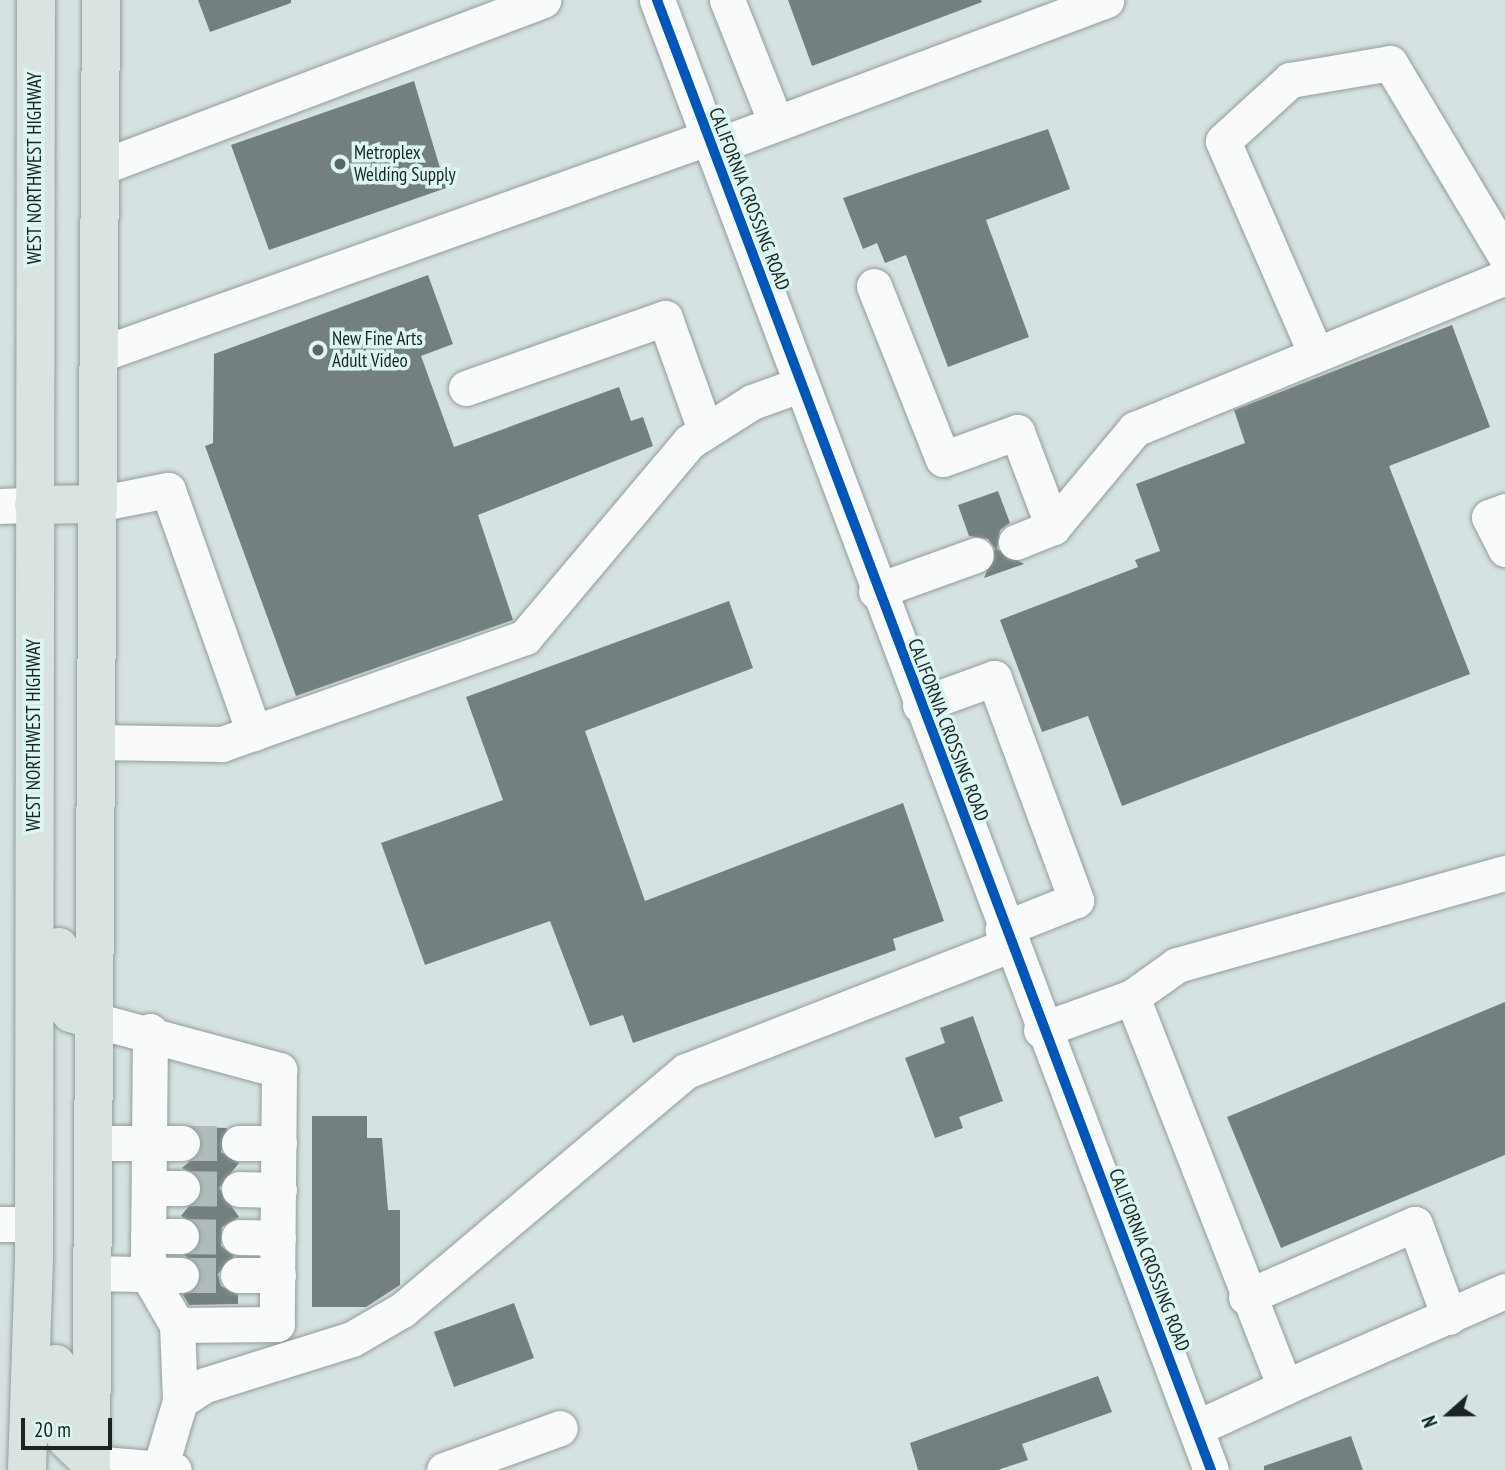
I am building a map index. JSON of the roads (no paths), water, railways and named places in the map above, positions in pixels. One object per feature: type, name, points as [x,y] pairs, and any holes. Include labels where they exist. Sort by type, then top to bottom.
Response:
[{"type":"main road","name":"WEST NORTHWEST HIGHWAY","points":[[27,1470],[23,1235],[34,888],[17,506],[36,0]]},
{"type":"main road","points":[[91,1466],[101,0]]},
{"type":"main road","points":[[17,506],[97,505]]},
{"type":"main road","points":[[34,888],[61,920],[57,991],[71,1013],[94,1020]]},
{"type":"main road","points":[[23,1235],[58,1299],[55,1416],[67,1440],[91,1466]]},
{"type":"street","points":[[99,168],[543,0]]},
{"type":"street","name":"CALIFORNIA CROSSING ROAD","points":[[657,0],[1041,1030],[1212,1470]]},
{"type":"street","points":[[727,0],[776,123]]},
{"type":"street","points":[[98,355],[709,143],[776,123],[1106,0]]},
{"type":"street","points":[[1316,354],[1223,141],[1290,80],[1390,63],[1505,255]]},
{"type":"street","points":[[1016,542],[1054,527],[1135,429],[1505,277]]},
{"type":"street","points":[[874,286],[943,459],[1017,432],[1054,527]]},
{"type":"street","points":[[466,387],[665,318],[705,430]]},
{"type":"street","points":[[96,742],[222,744],[525,637],[705,430],[752,402],[800,385]]},
{"type":"street","points":[[97,505],[168,490],[254,733]]},
{"type":"street","points":[[1505,511],[1489,517],[1505,549]]},
{"type":"street","points":[[876,591],[976,555]]},
{"type":"street","points":[[180,1401],[205,1384],[352,1339],[402,1310],[686,1071],[1006,937],[1076,900],[994,678],[920,705]]},
{"type":"street","points":[[1041,1030],[1132,997],[1177,965],[1505,873]]},
{"type":"street","points":[[1132,997],[1246,1297],[1284,1387]]},
{"type":"street","points":[[94,1020],[150,1031],[279,1070],[277,1324],[177,1325]]},
{"type":"street","points":[[91,1466],[168,1467],[180,1401],[177,1325],[164,1275],[166,1143],[150,1031]]},
{"type":"street","points":[[95,1143],[166,1143]]},
{"type":"street","points":[[239,1143],[279,1143]]},
{"type":"street","points":[[239,1189],[279,1190]]},
{"type":"street","points":[[1246,1297],[1415,1224],[1449,1317]]},
{"type":"street","points":[[239,1237],[278,1238]]},
{"type":"street","points":[[93,1273],[164,1275]]},
{"type":"street","points":[[238,1275],[278,1275]]},
{"type":"street","points":[[1196,1428],[1505,1291]]},
{"type":"street","points":[[444,1470],[560,1428]]},
{"type":"tunnel","points":[[182,1143],[239,1143]]},
{"type":"tunnel","points":[[182,1188],[239,1189]]},
{"type":"tunnel","points":[[181,1236],[239,1237]]},
{"type":"tunnel","points":[[181,1275],[238,1275]]},
{"type":"place","name":"Metroplex Welding Supply","points":[[340,164]]},
{"type":"place","name":"New Fine Arts Adult Video","points":[[318,350]]}]
